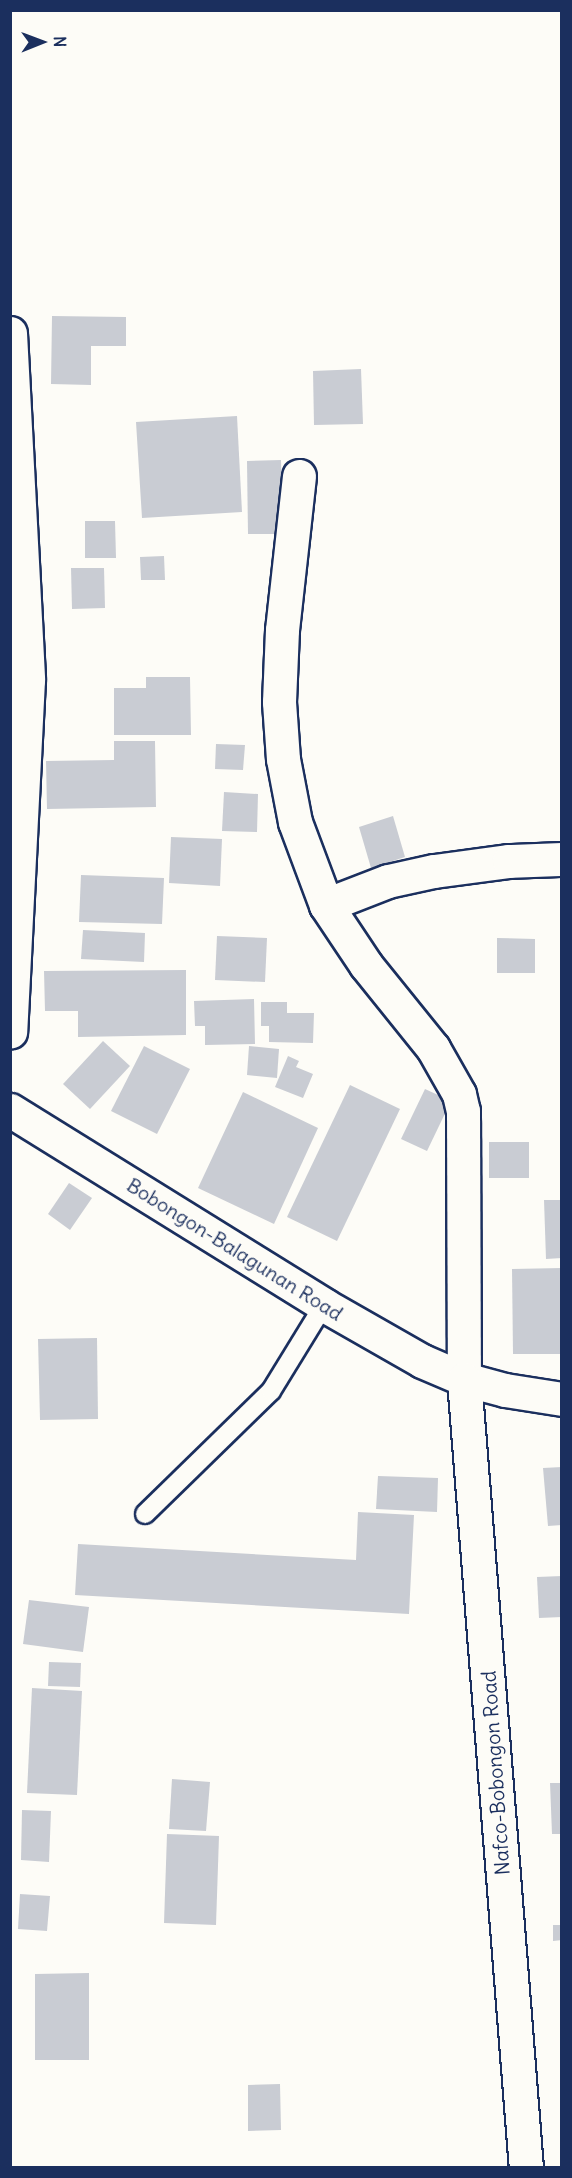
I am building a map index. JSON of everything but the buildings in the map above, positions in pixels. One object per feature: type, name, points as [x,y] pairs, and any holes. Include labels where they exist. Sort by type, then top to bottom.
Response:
[{"type":"street","points":[[10,333],[28,680],[10,1032]]},
{"type":"street","name":"Nafco-Bobongon Road","points":[[299,477],[282,630],[279,702],[283,759],[295,822],[326,905],[366,965],[433,1048],[459,1094],[463,1112],[464,1379],[526,2168]]},
{"type":"street","points":[[326,905],[388,882],[434,871],[509,861],[561,859]]},
{"type":"street","name":"Bobongon-Balagunan Road","points":[[10,1110],[324,1305],[422,1361],[464,1379],[561,1399]]},
{"type":"lane","points":[[145,1514],[272,1390],[324,1305]]}]
